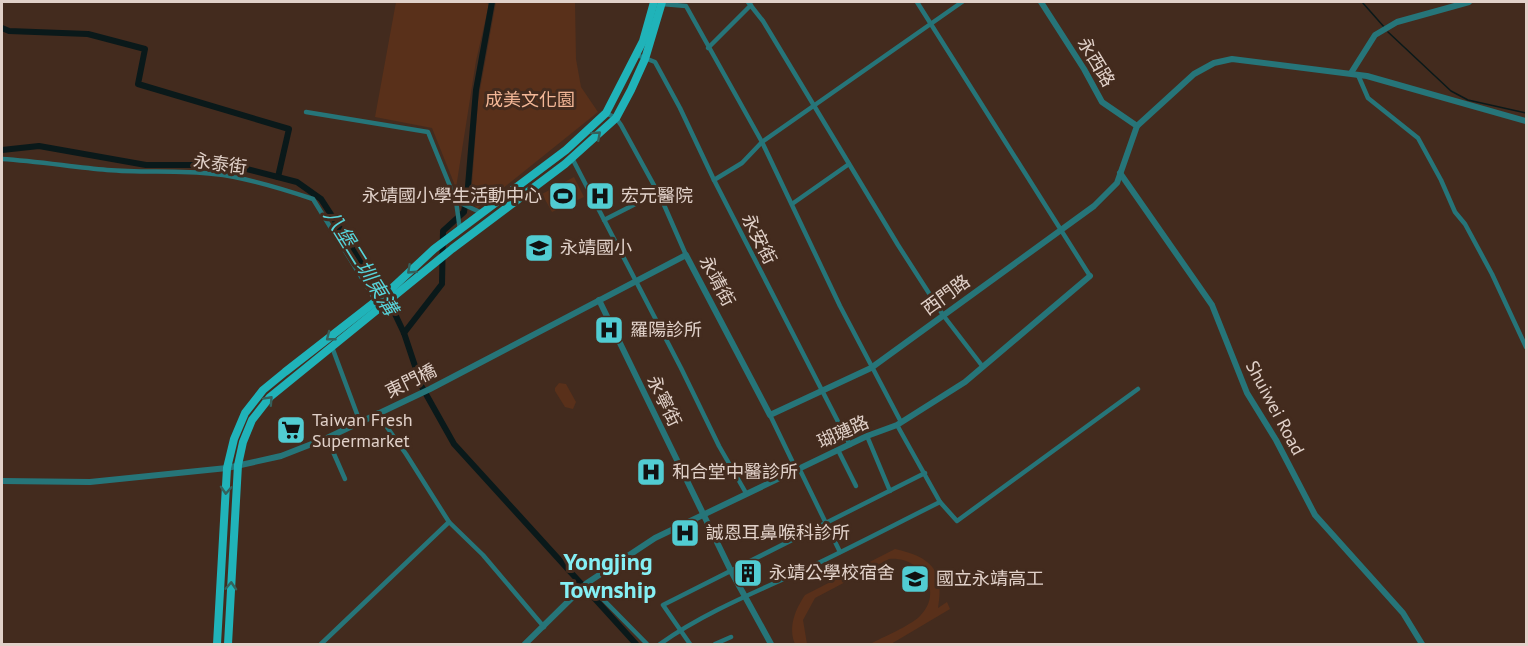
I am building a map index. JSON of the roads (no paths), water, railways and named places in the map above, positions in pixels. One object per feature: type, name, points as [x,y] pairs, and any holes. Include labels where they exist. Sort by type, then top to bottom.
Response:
[{"type":"main road","points":[[217,645],[227,468],[234,439],[245,413],[263,390],[376,301],[391,295],[572,158],[616,118],[631,90],[659,2]]},
{"type":"main road","points":[[228,645],[238,465],[243,442],[252,420],[266,402],[287,382],[381,309],[434,249],[566,150],[606,113],[641,57]]},
{"type":"street","points":[[659,2],[686,6],[692,2]]},
{"type":"street","points":[[917,2],[1090,276]]},
{"type":"street","points":[[714,180],[741,163],[762,142],[962,2]]},
{"type":"street","name":"永西路","points":[[1041,2],[1084,69],[1102,102],[1137,126]]},
{"type":"street","points":[[1355,74],[1375,34],[1397,22],[1469,2]]},
{"type":"street","points":[[708,48],[749,3],[763,21],[943,315],[982,367]]},
{"type":"street","points":[[686,6],[762,142],[871,368],[940,502],[957,521],[1138,389]]},
{"type":"street","name":"永安街","points":[[641,57],[655,62],[680,108],[714,180],[850,445]]},
{"type":"street","points":[[1137,126],[1194,74],[1214,63],[1232,59],[1355,74],[1527,121]]},
{"type":"street","points":[[1355,74],[1368,98],[1418,138],[1455,212],[1492,274],[1527,347]]},
{"type":"street","points":[[306,112],[428,132],[456,201],[460,230]]},
{"type":"street","points":[[606,113],[616,118]]},
{"type":"street","name":"永靖街","points":[[616,118],[657,193],[686,255],[840,552]]},
{"type":"street","name":"西門路","points":[[770,416],[871,368],[1094,206],[1117,183],[1137,126]]},
{"type":"street","points":[[572,158],[637,281],[719,446],[746,493]]},
{"type":"street","name":"永泰街","points":[[2,159],[129,172],[216,174],[282,189],[313,199],[376,301]]},
{"type":"street","points":[[792,204],[849,164]]},
{"type":"street","name":"Shuiwei Road","points":[[1120,173],[1212,305],[1247,393],[1276,440],[1315,515],[1403,614],[1422,645]]},
{"type":"street","points":[[604,220],[657,193]]},
{"type":"street","points":[[456,201],[482,213]]},
{"type":"street","name":"東門橋","points":[[2,481],[90,482],[227,468],[281,456],[327,438],[430,389],[686,255]]},
{"type":"street","name":"瑚璉路","points":[[544,627],[587,583],[655,538],[867,436],[899,424],[965,381],[1090,276]]},
{"type":"street","name":"永寧街","points":[[599,300],[731,572],[771,645]]},
{"type":"street","points":[[332,347],[360,422]]},
{"type":"street","points":[[377,413],[449,522],[483,555],[544,627],[525,645]]},
{"type":"street","points":[[867,436],[890,491]]},
{"type":"street","points":[[327,438],[345,479]]},
{"type":"street","points":[[838,450],[856,486]]},
{"type":"street","points":[[690,645],[663,605],[925,473]]},
{"type":"street","points":[[660,645],[680,630],[744,597],[833,556],[940,502]]},
{"type":"street","points":[[321,645],[449,522]]},
{"type":"street","points":[[587,583],[647,645]]},
{"type":"street","points":[[715,645],[731,637]]},
{"type":"waterway","points":[[404,333],[442,284],[443,231],[464,212],[476,90],[492,2]]},
{"type":"waterway","points":[[1362,2],[1385,28]]},
{"type":"waterway","points":[[2,28],[9,31],[88,34],[145,49],[138,84],[289,129],[278,177]]},
{"type":"waterway","points":[[1388,32],[1451,91],[1468,100],[1526,113]]},
{"type":"waterway","name":"八堡二圳東溝","points":[[2,150],[39,146],[146,165],[231,165],[297,182],[321,199],[394,312],[404,333],[422,387],[454,444],[636,644]]},
{"type":"place","name":"永靖國小學生活動中心","points":[[563,196]]},
{"type":"place","name":"宏元醫院","points":[[600,196]]},
{"type":"place","name":"永靖國小","points":[[539,248]]},
{"type":"place","name":"羅陽診所","points":[[609,330]]},
{"type":"place","name":"Taiwan Fresh Supermarket","points":[[291,430]]},
{"type":"place","name":"和合堂中醫診所","points":[[651,472]]},
{"type":"place","name":"誠恩耳鼻喉科診所","points":[[685,533]]},
{"type":"place","name":"永靖公學校宿舍","points":[[748,573]]},
{"type":"place","name":"國立永靖高工","points":[[915,579]]},
{"type":"district","name":"Yongjing Township","points":[[608,576]]},
{"type":"park label","name":"成美文化園","points":[[530,100]]}]
